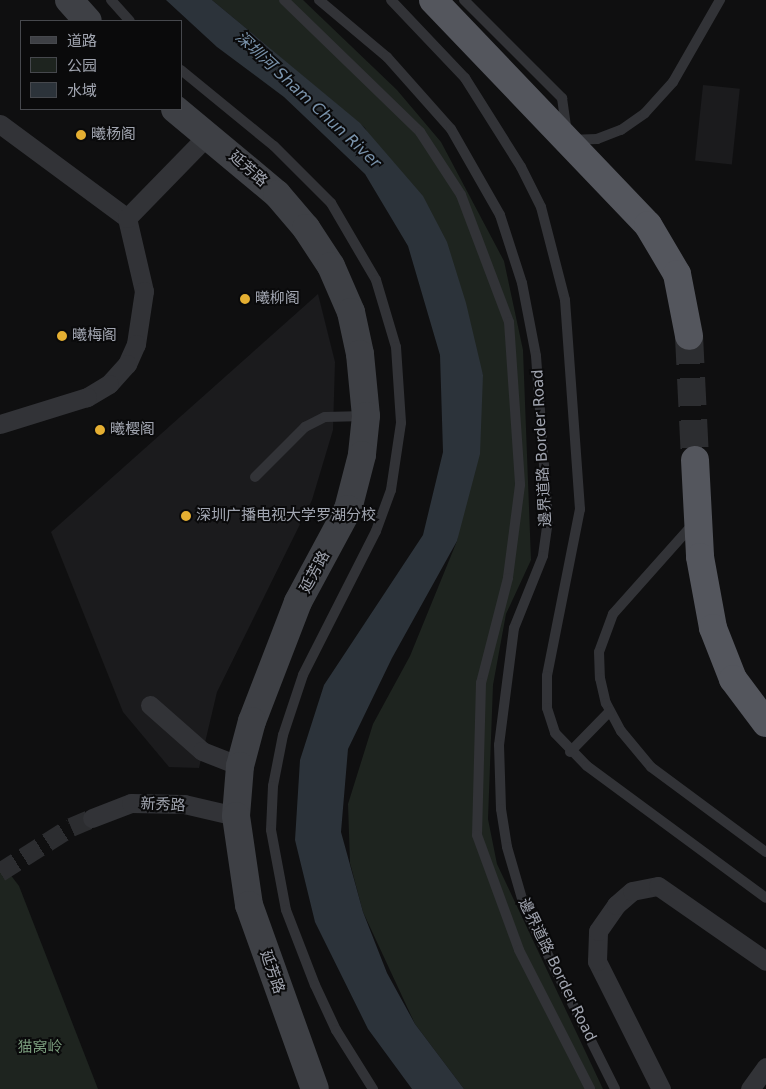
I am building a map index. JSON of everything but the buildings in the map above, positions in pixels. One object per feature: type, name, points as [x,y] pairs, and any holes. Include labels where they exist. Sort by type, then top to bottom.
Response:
[{"type":"highway","points":[[433,0],[648,225],[677,274],[689,336]]},
{"type":"highway","points":[[695,460],[705,594],[721,655],[766,723]]},
{"type":"main road","points":[[69,0],[87,20]]},
{"type":"main road","name":"延芳路","points":[[176,110],[277,194],[331,266],[351,312],[366,416],[362,455],[348,509],[280,644],[240,766],[236,816],[249,905],[315,1089]]},
{"type":"street","points":[[0,124],[128,218],[144,291],[143,318],[127,364],[108,384],[88,397],[0,424]]},
{"type":"street","points":[[128,218],[208,135]]},
{"type":"street","points":[[150,706],[202,751],[240,766]]},
{"type":"street","name":"新秀路","points":[[92,818],[131,803],[184,804],[236,816]]},
{"type":"street","points":[[661,1089],[597,961],[598,931],[616,906],[632,891],[658,886],[766,961]]},
{"type":"street","points":[[750,1089],[766,1067]]},
{"type":"lane","points":[[112,0],[129,20]]},
{"type":"lane","points":[[284,0],[420,132],[461,195],[508,322],[520,485],[508,578],[481,683],[477,834],[519,950],[590,1089]]},
{"type":"lane","name":"邊界道路 Border Road","points":[[319,0],[410,80],[451,129],[500,215],[522,283],[536,356],[548,520],[543,556],[514,628],[499,745],[501,809],[507,848],[525,909],[615,1089]]},
{"type":"lane","points":[[390,0],[465,78],[511,150],[541,207],[565,300],[580,509],[546,693],[550,722],[570,752],[766,898]]},
{"type":"lane","points":[[464,0],[562,98],[568,140],[596,139],[621,130],[645,113],[674,82],[720,0]]},
{"type":"lane","points":[[182,71],[281,153],[331,203],[376,280],[396,347],[401,423],[391,490],[376,531],[303,675],[283,735],[271,822],[286,910],[336,1030],[373,1089]]},
{"type":"lane","points":[[255,477],[305,426],[325,417],[366,416]]},
{"type":"lane","points":[[698,518],[613,614],[603,632],[600,678],[610,711],[651,767],[766,852]]},
{"type":"lane","points":[[570,752],[610,711]]},
{"type":"shaded area","points":[[703,85],[740,89],[732,164],[695,161]]},
{"type":"shaded area","name":"深圳广播电视大学罗湖分校","points":[[318,294],[335,362],[333,430],[312,500],[217,692],[199,768],[169,767],[123,712],[51,532]]},
{"type":"green space","points":[[212,0],[303,0],[397,90],[441,142],[504,261],[523,350],[531,560],[506,614],[493,685],[488,819],[497,864],[603,1089],[464,1089],[415,1024],[363,912],[350,863],[348,804],[373,724],[410,656],[457,541],[483,375],[365,128]]},
{"type":"green space","name":"猫窝岭","points":[[0,861],[19,886],[98,1089],[0,1089]]},
{"type":"water","name":"深圳河 Sham Chun River","points":[[166,0],[212,0],[360,123],[423,196],[447,242],[466,303],[483,375],[480,454],[457,541],[392,658],[348,749],[341,832],[363,912],[387,973],[415,1024],[464,1089],[412,1089],[368,1029],[315,922],[295,840],[300,760],[324,685],[423,535],[443,452],[440,355],[408,246],[365,174],[284,97],[217,47]]},
{"type":"tunnel","points":[[689,336],[695,460]]},
{"type":"tunnel","points":[[0,872],[71,827],[92,818]]},
{"type":"place","name":"曦杨阁","points":[[81,135]]},
{"type":"place","name":"曦柳阁","points":[[245,299]]},
{"type":"place","name":"曦梅阁","points":[[62,336]]},
{"type":"place","name":"曦樱阁","points":[[100,430]]},
{"type":"place","name":"深圳广播电视大学罗湖分校","points":[[186,516]]}]
